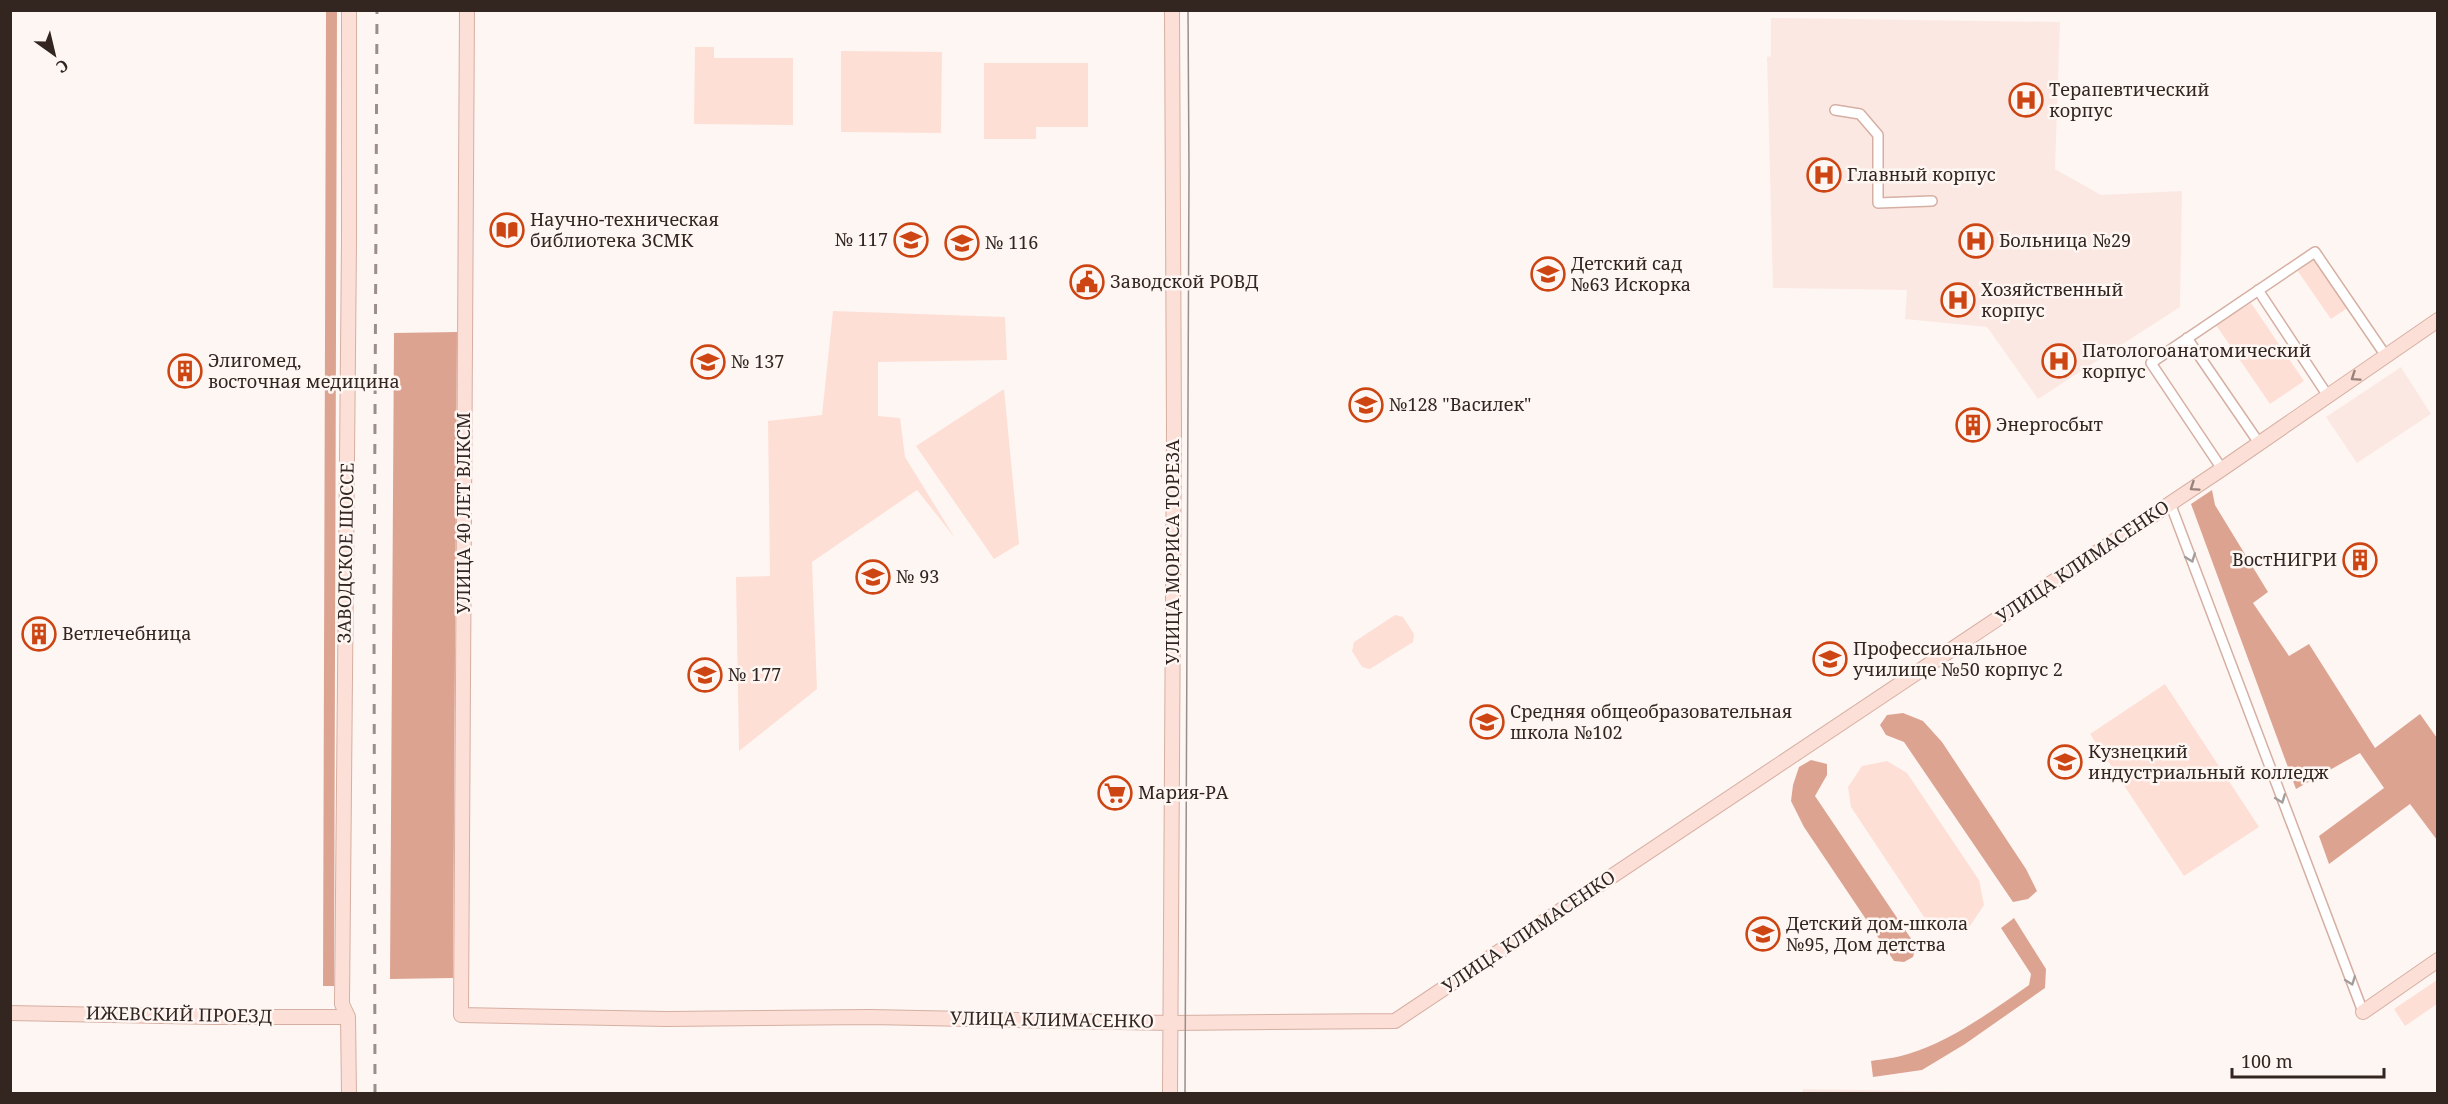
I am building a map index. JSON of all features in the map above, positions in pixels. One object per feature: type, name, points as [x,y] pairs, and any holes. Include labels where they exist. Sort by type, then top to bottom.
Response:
[{"type":"street","name":"ЗАВОДСКОЕ ШОССЕ","points":[[349,10],[342,1004],[348,1017],[349,1094]]},
{"type":"street","name":"УЛИЦА 40 ЛЕТ ВЛКСМ","points":[[461,1015],[467,10]]},
{"type":"street","name":"УЛИЦА МОРИСА ТОРЕЗА","points":[[1170,1094],[1174,441],[1172,10]]},
{"type":"street","points":[[1835,110],[1860,114],[1878,135],[1878,203],[1932,201]]},
{"type":"street","points":[[2222,468],[2151,363],[2187,338],[2315,252],[2386,356]]},
{"type":"street","points":[[2258,290],[2328,396]]},
{"type":"street","name":"УЛИЦА КЛИМАСЕНКО","points":[[461,1015],[667,1019],[870,1017],[1171,1023],[1395,1021],[2170,503],[2438,320]]},
{"type":"street","points":[[2187,338],[2259,443]]},
{"type":"street","points":[[2170,503],[2363,1012],[2438,960]]},
{"type":"street","name":"ИЖЕВСКИЙ ПРОЕЗД","points":[[10,1013],[348,1017]]},
{"type":"shaded area","points":[[326,11],[337,11],[334,986],[323,986]]},
{"type":"shaded area","name":"Больница №29","points":[[1771,18],[2060,22],[2055,169],[2101,195],[2182,191],[2180,307],[2038,399],[1987,327],[1905,319],[1907,290],[1773,288],[1767,57],[1771,56]]},
{"type":"shaded area","points":[[695,47],[714,47],[714,58],[793,58],[793,125],[694,124]]},
{"type":"shaded area","points":[[841,51],[942,52],[941,133],[841,132]]},
{"type":"shaded area","points":[[984,63],[1088,63],[1088,127],[1036,127],[1036,139],[984,139]]},
{"type":"shaded area","points":[[2316,258],[2349,307],[2331,319],[2297,270]]},
{"type":"shaded area","points":[[2251,303],[2304,381],[2270,404],[2216,325]]},
{"type":"shaded area","points":[[833,311],[1005,317],[1007,360],[878,362],[878,416],[900,418],[905,457],[955,538],[917,490],[812,562],[817,689],[739,751],[736,577],[770,576],[768,421],[822,415]]},
{"type":"shaded area","points":[[457,332],[453,978],[390,979],[394,333]]},
{"type":"shaded area","points":[[2401,367],[2431,414],[2357,463],[2326,417]]},
{"type":"shaded area","points":[[1004,389],[1019,544],[994,559],[916,446]]},
{"type":"shaded area","points":[[2212,490],[2215,505],[2268,592],[2253,603],[2289,656],[2309,644],[2375,748],[2420,714],[2437,738],[2437,840],[2410,804],[2329,864],[2319,836],[2384,788],[2360,753],[2296,789],[2191,504]]},
{"type":"shaded area","points":[[1395,615],[1403,617],[1414,634],[1413,642],[1370,669],[1362,667],[1352,651],[1354,642]]},
{"type":"shaded area","points":[[2165,684],[2259,827],[2184,876],[2090,734]]},
{"type":"shaded area","points":[[1903,713],[1923,721],[1942,742],[2026,869],[2037,891],[2028,899],[2013,902],[1904,742],[1886,735],[1880,725],[1887,715]]},
{"type":"shaded area","points":[[1811,760],[1827,764],[1827,775],[1815,796],[1916,946],[1913,957],[1904,962],[1894,961],[1804,827],[1791,801],[1799,767]]},
{"type":"shaded area","points":[[1887,761],[1907,773],[1979,880],[1984,905],[1970,926],[1945,931],[1924,917],[1851,807],[1848,787],[1862,766]]},
{"type":"shaded area","points":[[2014,918],[2046,969],[2045,988],[1965,1044],[1922,1070],[1873,1077],[1871,1061],[1903,1055],[1940,1041],[1971,1024],[2029,985],[2031,974],[2001,928]]},
{"type":"shaded area","points":[[2437,980],[2437,1004],[2405,1026],[2394,1009]]},
{"type":"shaded area","points":[[1803,1089],[2032,1093],[1803,1094]]},
{"type":"tram line","points":[[1185,1094],[1188,10]]},
{"type":"railway","points":[[375,1094],[374,620],[377,10]]},
{"type":"place","name":"Терапевтический корпус","points":[[2026,100]]},
{"type":"place","name":"Главный корпус","points":[[1824,175]]},
{"type":"place","name":"Научно-техническая библиотека ЗСМК","points":[[507,230]]},
{"type":"place","name":"№ 117","points":[[911,240]]},
{"type":"place","name":"Больница №29","points":[[1976,241]]},
{"type":"place","name":"№ 116","points":[[962,243]]},
{"type":"place","name":"Детский сад №63 Искорка","points":[[1548,274]]},
{"type":"place","name":"Заводской РОВД","points":[[1087,282]]},
{"type":"place","name":"Хозяйственный корпус","points":[[1958,300]]},
{"type":"place","name":"Патологоанатомический корпус","points":[[2059,361]]},
{"type":"place","name":"№ 137","points":[[708,362]]},
{"type":"place","name":"Элигомед, восточная медицина","points":[[185,371]]},
{"type":"place","name":"№128 \"Василек\"","points":[[1366,405]]},
{"type":"place","name":"Энергосбыт","points":[[1973,425]]},
{"type":"place","name":"ВостНИГРИ","points":[[2360,560]]},
{"type":"place","name":"№ 93","points":[[873,577]]},
{"type":"place","name":"Ветлечебница","points":[[39,634]]},
{"type":"place","name":"Профессиональное училище №50 корпус 2","points":[[1830,659]]},
{"type":"place","name":"№ 177","points":[[705,675]]},
{"type":"place","name":"Средняя общеобразовательная школа №102","points":[[1487,722]]},
{"type":"place","name":"Кузнецкий индустриальный колледж","points":[[2065,762]]},
{"type":"place","name":"Мария-РА","points":[[1115,793]]},
{"type":"place","name":"Детский дом-школа №95, Дом детства","points":[[1763,934]]}]
